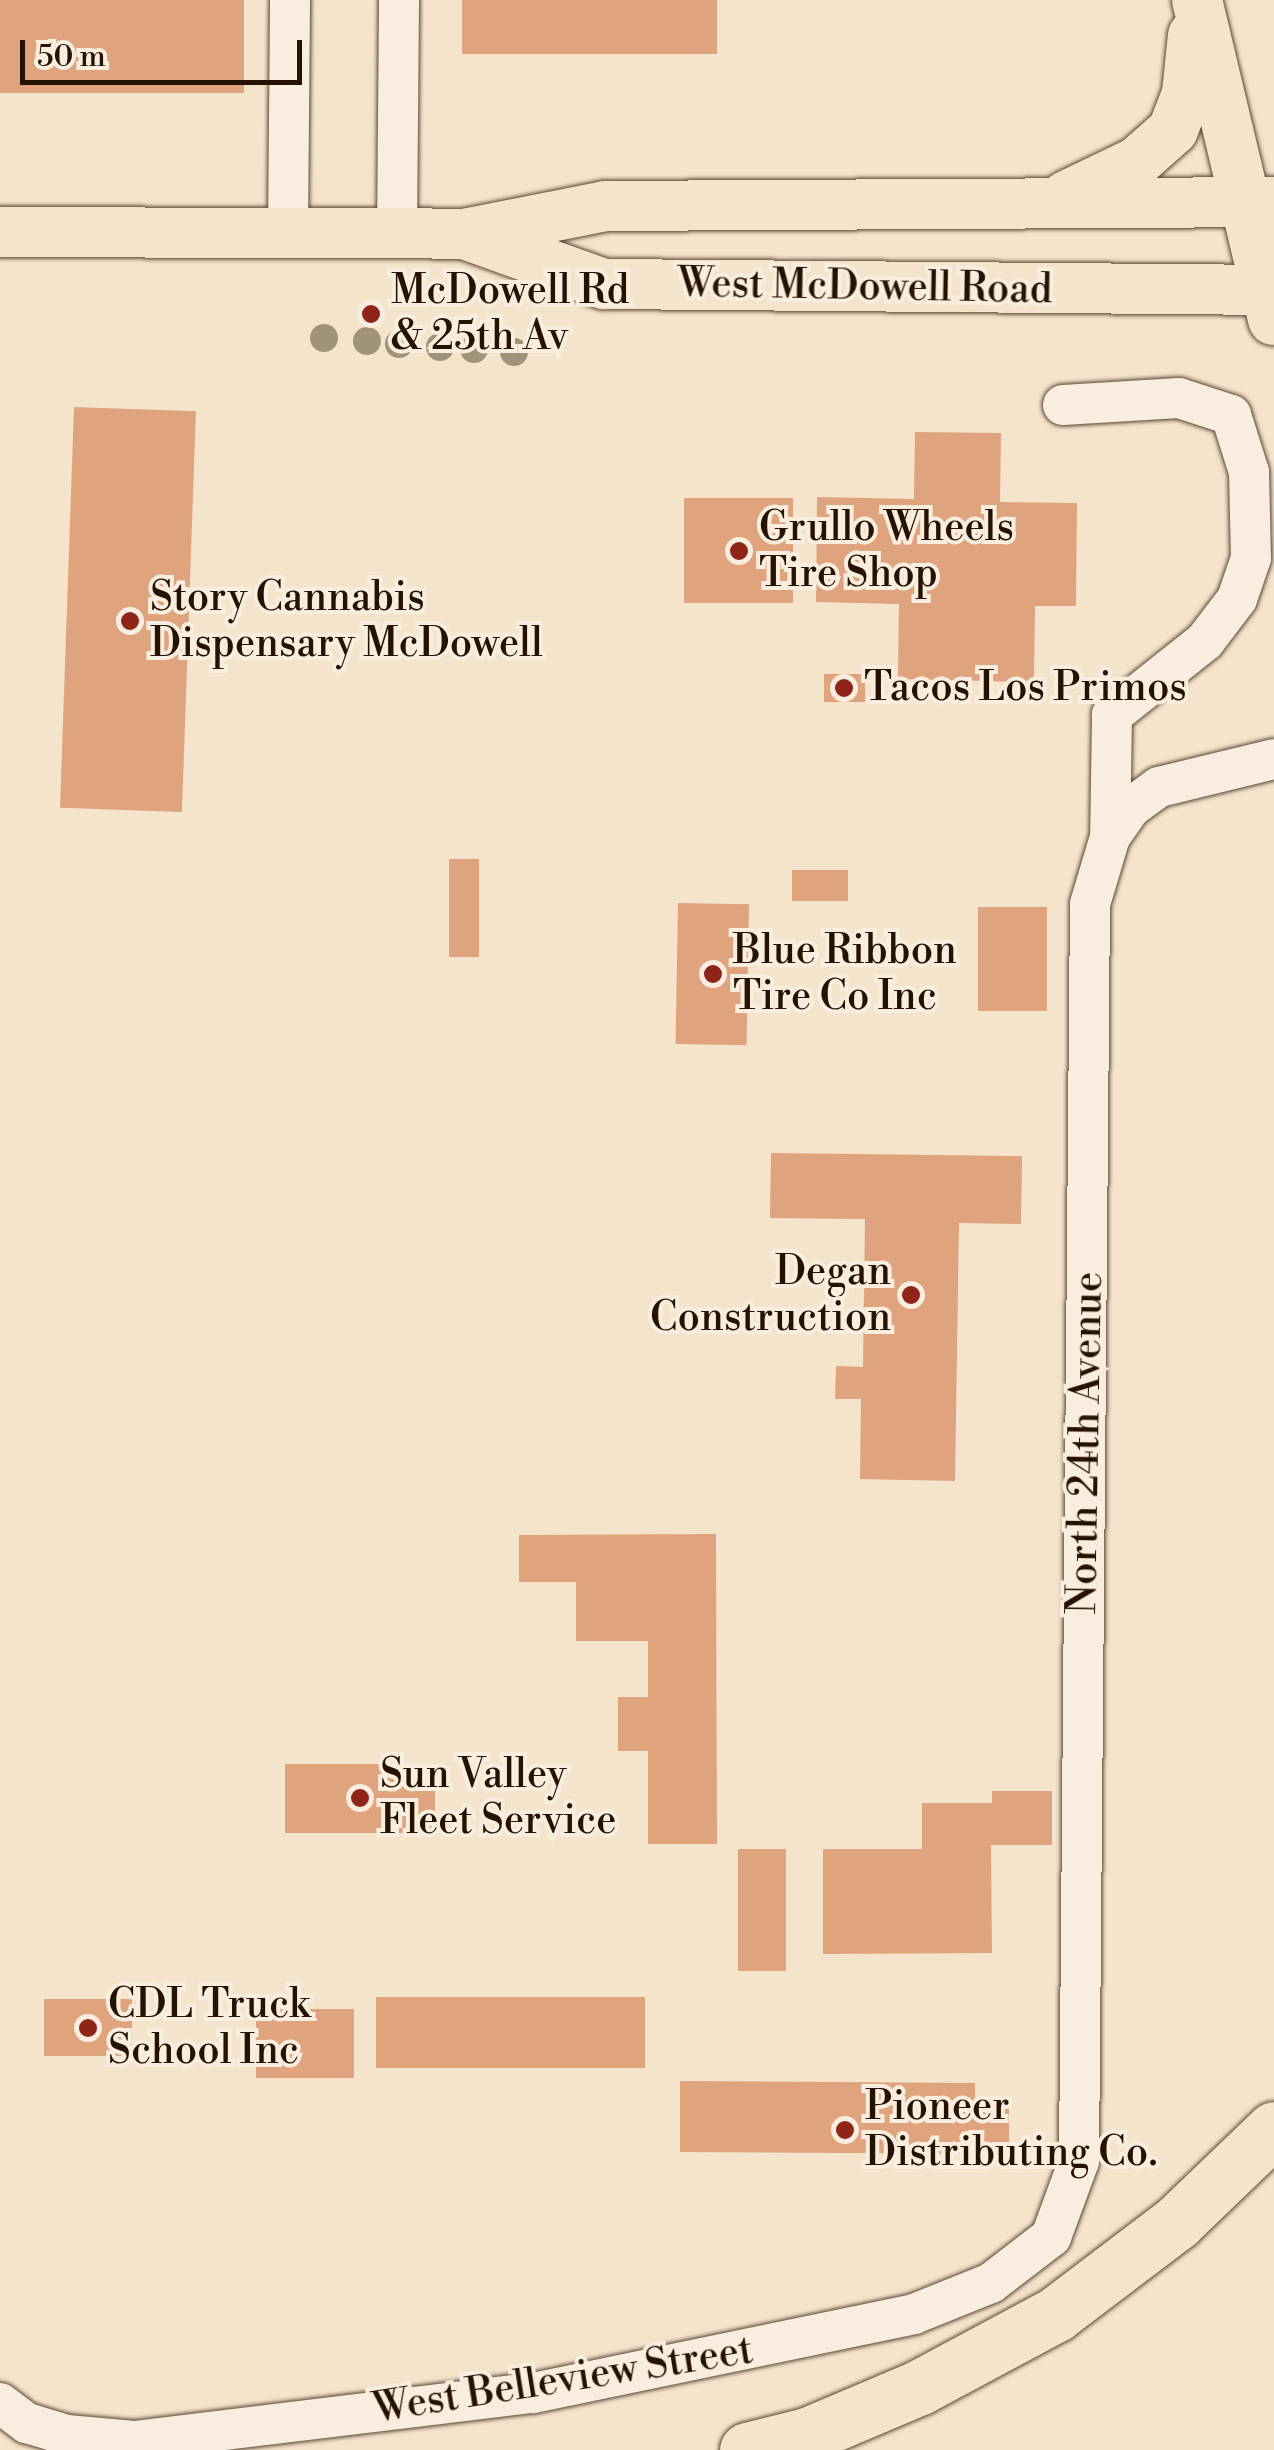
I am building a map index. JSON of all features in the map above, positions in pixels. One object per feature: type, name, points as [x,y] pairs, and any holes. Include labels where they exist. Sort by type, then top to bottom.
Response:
[{"type":"highway","points":[[747,2450],[808,2434],[920,2387],[1056,2314],[1177,2222],[1274,2130]]},
{"type":"main road","points":[[1196,0],[1258,202],[1271,301]]},
{"type":"main road","points":[[1049,203],[1137,162],[1172,130],[1187,93],[1196,0]]},
{"type":"main road","name":"West McDowell Road","points":[[0,232],[464,234],[605,206],[1258,202]]},
{"type":"main road","name":"West McDowell Road","points":[[464,234],[604,284],[1271,301]]},
{"type":"street","points":[[288,233],[290,0]]},
{"type":"street","points":[[397,234],[399,0]]},
{"type":"street","points":[[1062,405],[1179,398],[1231,415],[1249,472],[1251,558],[1236,599],[1205,641],[1112,715],[1110,837]]},
{"type":"street","name":"North 24th Avenue","points":[[1050,2237],[1079,2161],[1090,904],[1110,837],[1130,808],[1159,787],[1274,758]]},
{"type":"street","name":"West Belleview Street","points":[[0,2403],[28,2423],[67,2435],[134,2442],[534,2393],[914,2314],[991,2283],[1050,2237]]},
{"type":"building","points":[[0,0],[244,0],[244,93],[0,93]]},
{"type":"building","points":[[462,0],[717,0],[717,54],[462,54]]},
{"type":"building","name":"Story Cannabis Dispensary McDowell","points":[[74,407],[196,411],[182,812],[60,808]]},
{"type":"building","points":[[915,432],[1001,433],[1000,502],[1077,503],[1076,606],[1035,606],[1034,682],[898,679],[899,604],[816,602],[817,497],[914,499]]},
{"type":"building","name":"Grullo Wheels Tire Shop","points":[[684,498],[793,498],[793,603],[684,603]]},
{"type":"building","name":"Tacos Los Primos","points":[[824,674],[865,674],[865,702],[824,702]]},
{"type":"building","points":[[449,859],[479,859],[479,957],[449,957]]},
{"type":"building","points":[[792,870],[848,870],[848,901],[792,901]]},
{"type":"building","name":"Blue Ribbon Tire Co Inc","points":[[678,903],[749,904],[747,1045],[676,1044]]},
{"type":"building","points":[[978,907],[1047,907],[1047,1011],[978,1011]]},
{"type":"building","name":"Degan Construction","points":[[771,1153],[1022,1156],[1021,1224],[959,1223],[955,1481],[860,1479],[861,1399],[835,1399],[836,1366],[863,1367],[865,1219],[770,1218]]},
{"type":"building","points":[[716,1534],[717,1844],[648,1844],[648,1751],[618,1751],[618,1697],[648,1697],[648,1641],[576,1641],[576,1582],[519,1582],[519,1535]]},
{"type":"building","name":"Sun Valley Fleet Service","points":[[285,1764],[435,1764],[435,1833],[285,1833]]},
{"type":"building","points":[[992,1791],[1052,1791],[1052,1845],[991,1845],[992,1953],[823,1954],[823,1849],[922,1849],[922,1803],[992,1803]]},
{"type":"building","points":[[738,1849],[786,1849],[786,1971],[738,1971]]},
{"type":"building","points":[[376,1997],[645,1997],[645,2068],[376,2068]]},
{"type":"building","name":"CDL Truck School Inc","points":[[44,1999],[132,1999],[132,2056],[44,2056]]},
{"type":"building","points":[[256,2009],[354,2009],[354,2078],[256,2078]]},
{"type":"building","name":"Pioneer Distributing Co.","points":[[680,2081],[975,2083],[975,2108],[1009,2108],[1009,2154],[680,2152]]},
{"type":"place","name":"McDowell Rd & 25th Av","points":[[371,314]]},
{"type":"place","name":"Grullo Wheels Tire Shop","points":[[739,551]]},
{"type":"place","name":"Story Cannabis Dispensary McDowell","points":[[130,621]]},
{"type":"place","name":"Tacos Los Primos","points":[[844,688]]},
{"type":"place","name":"Blue Ribbon Tire Co Inc","points":[[713,974]]},
{"type":"place","name":"Degan Construction","points":[[911,1295]]},
{"type":"place","name":"Sun Valley Fleet Service","points":[[360,1798]]},
{"type":"place","name":"CDL Truck School Inc","points":[[88,2028]]},
{"type":"place","name":"Pioneer Distributing Co.","points":[[845,2130]]}]
